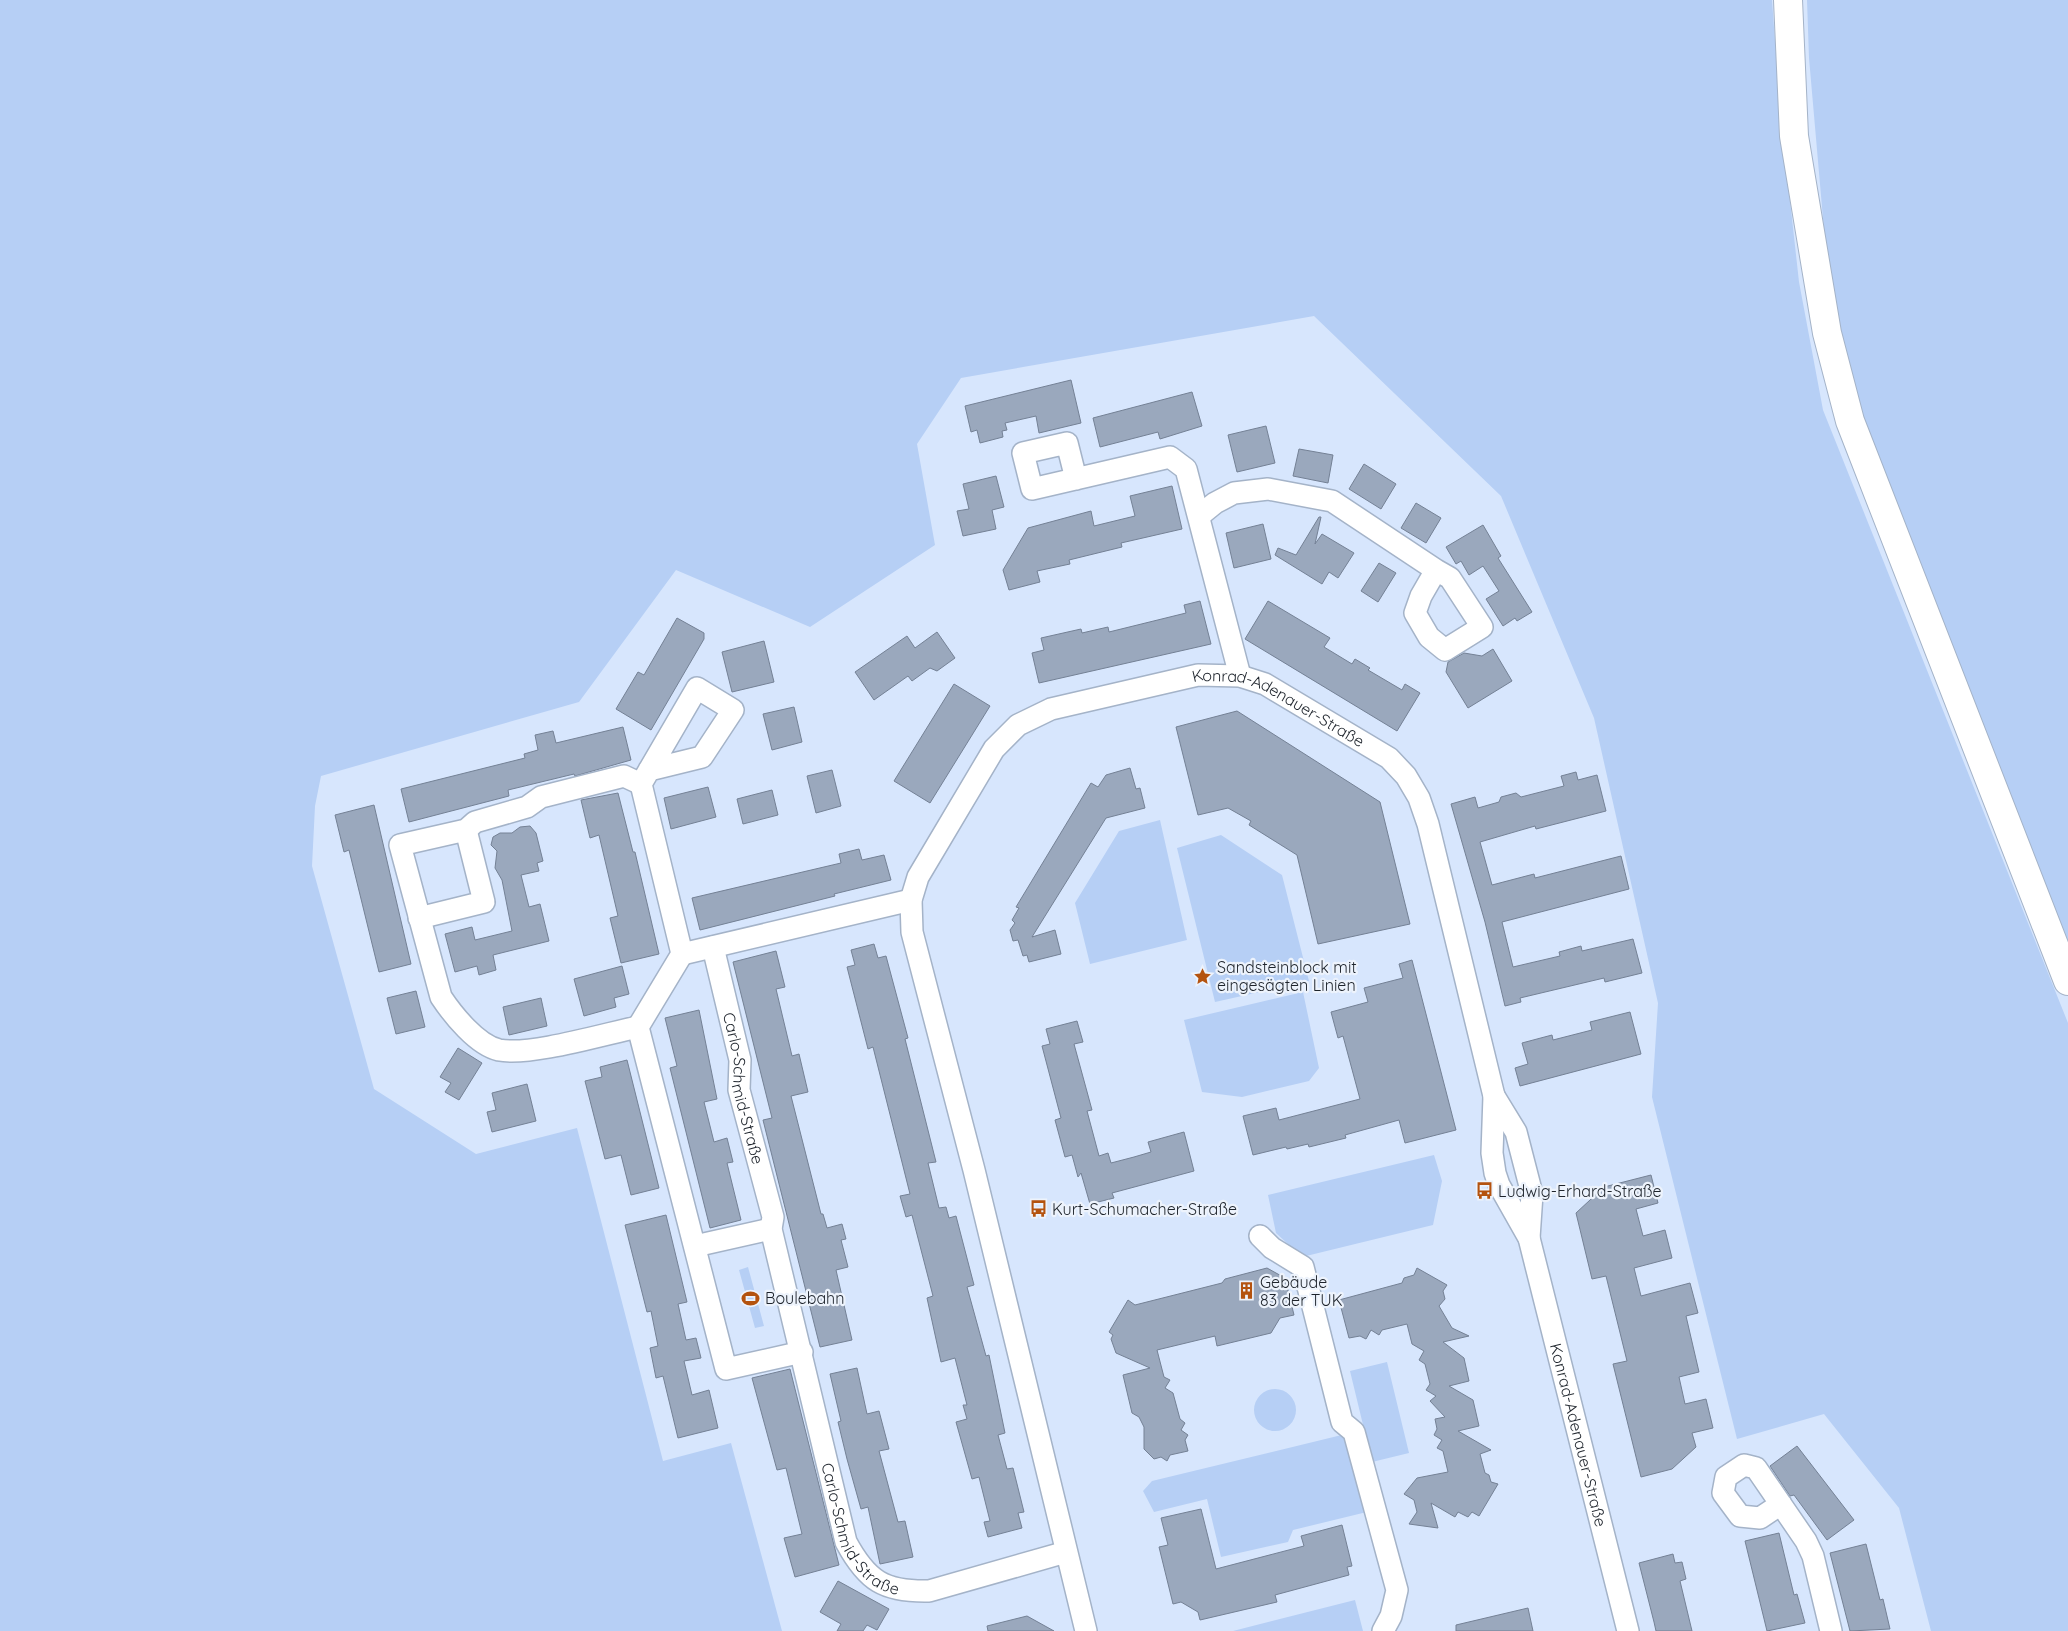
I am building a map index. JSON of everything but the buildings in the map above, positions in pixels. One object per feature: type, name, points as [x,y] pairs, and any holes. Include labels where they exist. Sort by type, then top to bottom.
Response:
[{"type":"main road","points":[[1788,0],[1794,136],[1827,332],[1850,421],[2068,981]]},
{"type":"street","points":[[1076,479],[1170,458],[1186,469],[1240,676]]},
{"type":"street","points":[[1199,516],[1215,503],[1234,493],[1268,489],[1332,501],[1436,570]]},
{"type":"street","name":"Konrad-Adenauer-Straße","points":[[911,900],[918,877],[994,749],[1018,724],[1050,710],[1198,675],[1240,676],[1265,684],[1389,758],[1406,776],[1419,798],[1428,824],[1494,1096],[1492,1153],[1495,1173],[1499,1185],[1529,1238],[1628,1631]]},
{"type":"street","points":[[638,1027],[520,1051],[498,1049],[474,1035],[453,1015],[441,997],[400,845],[466,830],[475,822],[527,807],[541,797],[624,776],[645,777],[682,954],[638,1027],[696,1246],[726,1369],[802,1352]]},
{"type":"street","points":[[419,918],[484,902],[466,830]]},
{"type":"street","points":[[682,954],[911,900],[912,932],[974,1170],[1086,1631]]},
{"type":"street","name":"Carlo-Schmid-Straße","points":[[713,947],[740,1060],[739,1090],[773,1217],[771,1229],[846,1542],[857,1563],[871,1578],[888,1588],[907,1591],[929,1591],[1066,1552]]},
{"type":"street","name":"Konrad-Adenauer-Straße","points":[[1494,1096],[1516,1132],[1532,1194],[1529,1238]]},
{"type":"street","points":[[696,1246],[771,1229]]},
{"type":"street","points":[[1260,1236],[1272,1248],[1303,1267],[1342,1422],[1354,1432],[1397,1590],[1391,1616],[1383,1631]]},
{"type":"street","points":[[1781,1504],[1806,1541],[1812,1556],[1831,1631]]},
{"type":"shaded area","points":[[0,0],[1772,0],[1780,110],[1799,282],[1823,410],[2068,1023],[2068,1631],[1931,1631],[1899,1508],[1824,1414],[1737,1439],[1652,1097],[1658,1003],[1594,718],[1501,496],[1314,316],[961,378],[917,444],[935,545],[810,627],[676,570],[579,702],[321,776],[315,806],[312,866],[374,1089],[476,1154],[577,1128],[663,1461],[731,1443],[782,1631],[0,1631]]},
{"type":"shaded area","points":[[1807,0],[2068,0],[2068,947],[1895,515],[1845,370],[1824,230],[1809,58]]},
{"type":"shaded area","points":[[1160,820],[1187,940],[1090,964],[1075,903],[1119,831]]},
{"type":"shaded area","points":[[1221,835],[1282,875],[1309,981],[1215,1002],[1177,848]]},
{"type":"shaded area","points":[[1303,992],[1319,1068],[1309,1081],[1242,1097],[1202,1092],[1184,1020]]},
{"type":"shaded area","points":[[1434,1155],[1442,1181],[1433,1225],[1302,1257],[1276,1233],[1268,1195]]},
{"type":"shaded area","name":"Boulebahn","points":[[748,1267],[764,1326],[755,1328],[739,1270]]},
{"type":"shaded area","points":[[1387,1362],[1409,1453],[1372,1462],[1350,1371]]},
{"type":"shaded area","points":[[1275,1389],[1290,1395],[1296,1410],[1290,1425],[1275,1431],[1260,1425],[1254,1410],[1260,1395]]},
{"type":"shaded area","points":[[1354,1432],[1375,1510],[1293,1530],[1288,1542],[1221,1557],[1207,1499],[1154,1512],[1143,1491],[1152,1481]]},
{"type":"shaded area","points":[[1355,1600],[1363,1631],[1233,1631]]},
{"type":"place","name":"Sandsteinblock mit eingesägten Linien","points":[[1203,976]]},
{"type":"place","name":"Ludwig-Erhard-Straße","points":[[1484,1191]]},
{"type":"place","name":"Kurt-Schumacher-Straße","points":[[1038,1209]]},
{"type":"place","name":"Gebäude 83 der TUK","points":[[1246,1291]]},
{"type":"place","name":"Boulebahn","points":[[751,1298]]}]
